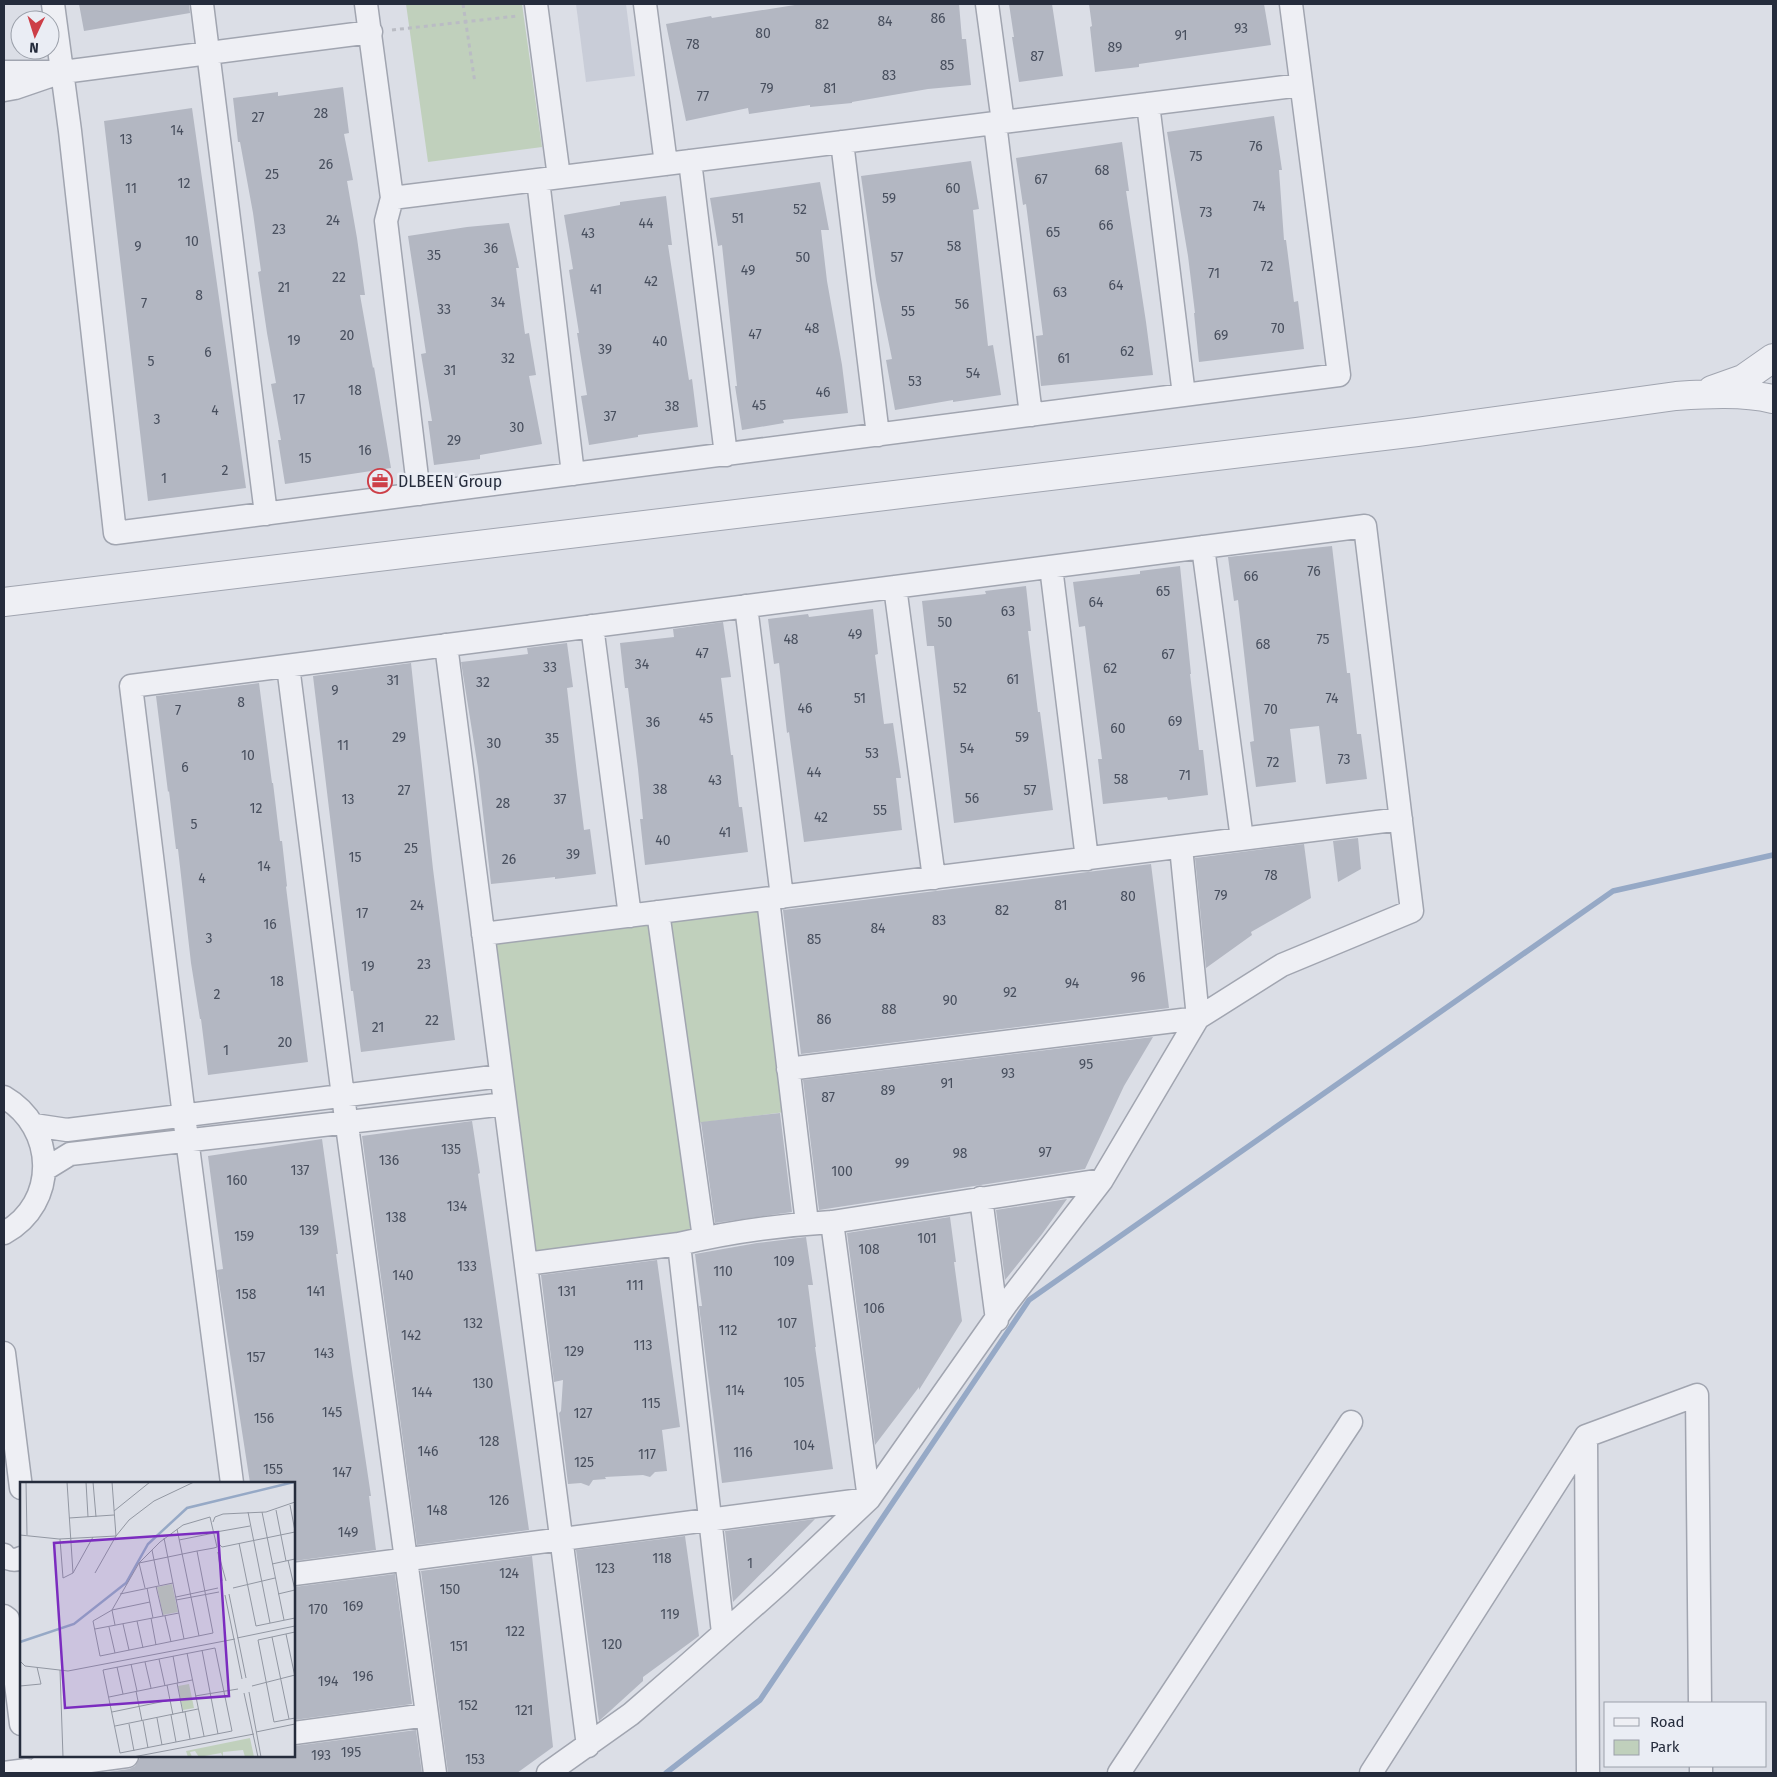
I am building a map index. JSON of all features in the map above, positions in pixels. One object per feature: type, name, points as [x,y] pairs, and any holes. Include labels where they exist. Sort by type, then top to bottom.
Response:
[{"type":"street","points":[[53,4],[63,72],[115,533],[1339,376],[1291,4]]},
{"type":"street","points":[[202,4],[266,514]]},
{"type":"street","points":[[366,4],[392,198],[386,221],[419,494]]},
{"type":"street","points":[[646,4],[666,164]]},
{"type":"street","points":[[987,4],[1031,415]]},
{"type":"street","points":[[537,8],[573,474]]},
{"type":"street","points":[[4,72],[63,72],[371,32]]},
{"type":"street","points":[[4,90],[63,72]]},
{"type":"street","points":[[392,198],[1301,85]]},
{"type":"street","points":[[1148,104],[1184,395]]},
{"type":"street","points":[[842,142],[878,435]]},
{"type":"street","points":[[690,161],[726,455]]},
{"type":"street","points":[[1702,394],[1742,379],[1773,358]]},
{"type":"street","points":[[4,602],[1418,432],[1634,401],[1702,394],[1762,396],[1773,399]]},
{"type":"street","points":[[232,1482],[187,1140],[131,686],[1365,526],[1412,911],[1282,965],[1198,1018],[788,1069]]},
{"type":"street","points":[[1203,547],[1242,839]]},
{"type":"street","points":[[1051,567],[1087,858]]},
{"type":"street","points":[[895,587],[934,878]]},
{"type":"street","points":[[746,606],[775,898],[788,1069],[807,1223]]},
{"type":"street","points":[[592,626],[630,916]]},
{"type":"street","points":[[446,645],[588,1746]]},
{"type":"street","points":[[288,666],[343,1096],[435,1773]]},
{"type":"street","points":[[484,934],[1401,819]]},
{"type":"street","points":[[548,1773],[631,1714],[780,1583],[870,1499],[1008,1304],[1102,1180],[1198,1018],[1181,847]]},
{"type":"street","points":[[658,912],[704,1238]]},
{"type":"street","points":[[34,1125],[67,1130],[501,1076]]},
{"type":"street","points":[[4,1097],[13,1102],[34,1125],[42,1142],[45,1160],[42,1186],[35,1203],[24,1218],[4,1234]]},
{"type":"street","points":[[44,1170],[70,1154],[505,1104]]},
{"type":"street","points":[[526,1264],[679,1244],[704,1238],[807,1223],[832,1222],[1102,1180]]},
{"type":"street","points":[[981,1198],[997,1320]]},
{"type":"street","points":[[832,1222],[870,1499]]},
{"type":"street","points":[[679,1244],[723,1633]]},
{"type":"street","points":[[4,1354],[20,1482]]},
{"type":"street","points":[[1371,1773],[1586,1436],[1697,1395],[1700,1702]]},
{"type":"street","points":[[1120,1773],[1351,1422]]},
{"type":"street","points":[[1586,1436],[1588,1773]]},
{"type":"street","points":[[295,1574],[870,1499]]},
{"type":"street","points":[[4,1555],[10,1560],[20,1558]]},
{"type":"street","points":[[4,1616],[8,1619],[20,1716]]},
{"type":"street","points":[[295,1733],[427,1715]]},
{"type":"street","points":[[4,1773],[32,1766],[118,1757]]},
{"type":"path","points":[[463,4],[475,82]]},
{"type":"path","points":[[371,32],[466,22],[537,8]]},
{"type":"shaded area","points":[[576,4],[626,4],[635,76],[586,82]]},
{"type":"green space","points":[[406,4],[522,4],[542,147],[428,162]]},
{"type":"green space","points":[[760,909],[785,1112],[697,1123],[670,920]]},
{"type":"green space","points":[[651,922],[692,1233],[535,1253],[494,942]]},
{"type":"building","points":[[79,4],[189,4],[190,13],[84,31]]},
{"type":"building","points":[[801,4],[959,4],[962,39],[966,39],[971,85],[928,89],[852,103],[810,107],[810,105],[749,114],[748,108],[686,121],[666,24]]},
{"type":"building","points":[[1009,4],[1052,4],[1063,76],[1019,82]]},
{"type":"building","points":[[1089,4],[1264,4],[1271,45],[1139,64],[1139,67],[1095,72]]},
{"type":"building","points":[[343,87],[349,133],[344,134],[353,180],[347,181],[365,295],[360,295],[391,468],[285,484],[278,440],[281,440],[271,384],[276,383],[258,272],[261,271],[253,213],[240,142],[238,142],[233,98],[278,92],[278,96]]},
{"type":"building","points":[[192,108],[246,488],[148,501],[104,121]]},
{"type":"building","points":[[1274,116],[1282,170],[1279,170],[1284,240],[1286,240],[1294,302],[1298,301],[1304,349],[1199,362],[1188,256],[1167,132]]},
{"type":"building","points":[[1122,142],[1129,191],[1126,191],[1153,375],[1041,386],[1036,336],[1043,335],[1026,204],[1023,205],[1016,158]]},
{"type":"building","points":[[971,161],[979,209],[973,210],[988,346],[993,345],[1001,395],[953,402],[953,400],[895,410],[886,360],[892,359],[876,280],[861,176]]},
{"type":"building","points":[[820,182],[829,230],[821,230],[827,281],[842,365],[848,413],[783,420],[784,423],[742,430],[735,386],[737,386],[722,245],[718,246],[710,198]]},
{"type":"building","points":[[666,196],[672,245],[668,245],[689,380],[692,379],[698,427],[638,435],[638,437],[589,445],[581,396],[587,395],[569,270],[573,269],[564,215],[620,205],[620,202]]},
{"type":"building","points":[[509,223],[519,268],[516,268],[525,334],[529,333],[536,375],[529,376],[542,444],[480,455],[480,459],[434,465],[428,421],[432,421],[421,354],[426,353],[408,236]]},
{"type":"building","points":[[1332,546],[1347,673],[1350,673],[1357,734],[1361,734],[1367,779],[1326,784],[1319,726],[1290,729],[1296,782],[1256,787],[1250,742],[1254,741],[1238,600],[1234,601],[1228,557]]},
{"type":"building","points":[[1180,566],[1199,750],[1203,750],[1208,795],[1168,800],[1167,797],[1103,804],[1098,759],[1102,759],[1085,626],[1079,627],[1073,582],[1140,574],[1140,571]]},
{"type":"building","points":[[1026,586],[1031,631],[1028,631],[1053,810],[954,823],[934,646],[927,646],[922,601],[986,594],[985,591]]},
{"type":"building","points":[[873,609],[878,654],[875,655],[884,724],[893,723],[901,778],[896,778],[902,830],[804,842],[789,732],[787,733],[779,663],[774,664],[768,619],[808,614],[809,617]]},
{"type":"building","points":[[723,622],[731,677],[721,678],[739,807],[742,807],[748,852],[645,865],[640,819],[643,819],[638,769],[628,688],[625,688],[620,643],[674,637],[673,629]]},
{"type":"building","points":[[567,643],[573,687],[567,688],[584,830],[590,829],[596,874],[491,884],[478,768],[461,662],[528,654],[527,648]]},
{"type":"building","points":[[411,663],[433,869],[455,1040],[361,1052],[353,991],[351,991],[313,676]]},
{"type":"building","points":[[259,683],[280,841],[282,841],[308,1062],[208,1075],[191,963],[178,849],[176,849],[156,696]]},
{"type":"building","points":[[1358,838],[1361,869],[1338,882],[1333,841]]},
{"type":"building","points":[[1304,844],[1311,898],[1251,932],[1252,935],[1206,968],[1195,858]]},
{"type":"building","points":[[1151,864],[1169,1008],[801,1054],[783,910]]},
{"type":"building","points":[[1153,1037],[1124,1086],[1085,1169],[819,1210],[803,1080]]},
{"type":"building","points":[[780,1113],[792,1212],[715,1223],[701,1122]]},
{"type":"building","points":[[472,1121],[529,1530],[417,1545],[362,1136]]},
{"type":"building","points":[[322,1139],[338,1254],[336,1254],[371,1496],[369,1496],[376,1550],[295,1561],[295,1482],[250,1482],[217,1270],[223,1269],[208,1156]]},
{"type":"building","points":[[1067,1199],[1042,1234],[1005,1280],[996,1210]]},
{"type":"building","points":[[950,1217],[962,1321],[919,1390],[919,1387],[875,1445],[847,1233]]},
{"type":"building","points":[[806,1237],[813,1285],[808,1285],[815,1347],[833,1469],[722,1483],[699,1306],[702,1306],[695,1254]]},
{"type":"building","points":[[657,1260],[680,1427],[662,1430],[667,1471],[655,1472],[650,1477],[643,1475],[605,1477],[606,1479],[593,1480],[589,1486],[581,1483],[568,1484],[559,1413],[561,1411],[563,1380],[554,1382],[541,1275]]},
{"type":"building","points":[[815,1519],[733,1602],[725,1531]]},
{"type":"building","points":[[685,1536],[699,1636],[643,1677],[643,1681],[599,1721],[576,1550]]},
{"type":"building","points":[[532,1556],[553,1747],[517,1773],[448,1773],[421,1571]]},
{"type":"building","points":[[395,1574],[412,1704],[295,1720],[295,1587]]},
{"type":"building","points":[[416,1730],[422,1773],[100,1773],[129,1769],[135,1766],[140,1758],[150,1757],[295,1757],[295,1746]]},
{"type":"waterway","points":[[666,1773],[760,1700],[1029,1300],[1613,891],[1773,855]]},
{"type":"place","name":"DLBEEN Group","points":[[380,481]]}]
